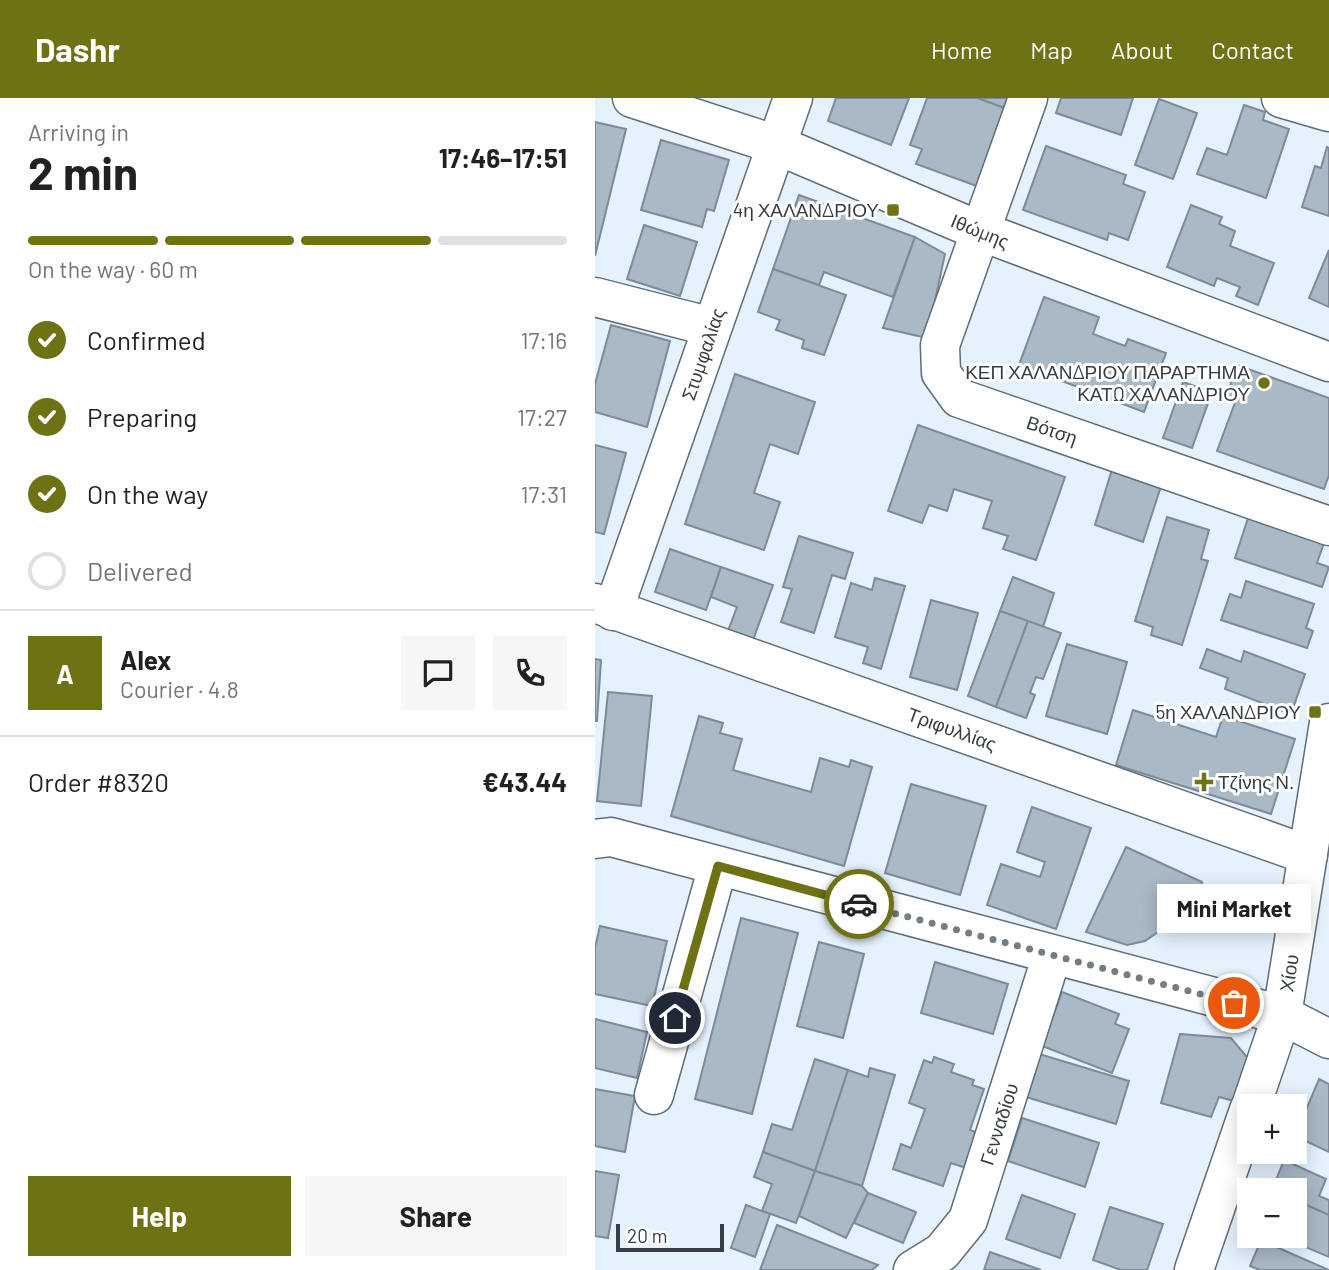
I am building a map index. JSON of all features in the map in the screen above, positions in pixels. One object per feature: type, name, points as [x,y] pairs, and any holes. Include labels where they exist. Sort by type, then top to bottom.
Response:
[{"type":"street","name":"Ιθώμης","points":[[632,98],[777,145],[980,232],[1329,362]]},
{"type":"street","name":"Στυμφαλίας","points":[[604,607],[712,327],[793,98]]},
{"type":"street","name":"Βότση","points":[[1028,98],[940,345],[941,373],[960,398],[1329,526]]},
{"type":"street","points":[[1281,98],[1329,112]]},
{"type":"street","points":[[595,297],[712,327]]},
{"type":"street","name":"Τριφυλλίας","points":[[604,607],[1308,855]]},
{"type":"street","name":"Χίου","points":[[1255,1094],[1282,1015],[1329,723]]},
{"type":"street","points":[[595,839],[611,837],[1282,1015],[1329,1039]]},
{"type":"street","points":[[654,1095],[718,866]]},
{"type":"street","name":"Γενναδίου","points":[[913,1270],[942,1252],[968,1220],[1052,955]]},
{"type":"street","name":"Χίου","points":[[1194,1270],[1237,1146]]},
{"type":"building","points":[[836,98],[909,98],[891,145],[828,121]]},
{"type":"building","points":[[927,98],[978,98],[1010,110],[982,188],[916,164],[922,149],[910,145]]},
{"type":"building","points":[[978,98],[1014,98],[1010,110]]},
{"type":"building","points":[[1061,98],[1133,98],[1121,135],[1056,113]]},
{"type":"building","points":[[1159,99],[1197,113],[1173,179],[1135,165]]},
{"type":"building","points":[[1244,105],[1265,112],[1263,120],[1289,129],[1266,198],[1197,174],[1207,148],[1227,155]]},
{"type":"building","points":[[595,122],[626,129],[595,256]]},
{"type":"building","points":[[661,140],[729,160],[714,211],[707,209],[702,227],[641,210]]},
{"type":"building","points":[[1046,146],[1126,175],[1123,184],[1145,192],[1128,240],[1109,233],[1107,240],[1023,210]]},
{"type":"building","points":[[1327,147],[1329,216],[1302,207],[1315,166],[1321,168]]},
{"type":"building","points":[[799,195],[915,237],[893,297],[824,272],[819,285],[773,269]]},
{"type":"building","points":[[1191,205],[1222,217],[1219,224],[1235,231],[1230,246],[1274,263],[1258,305],[1236,296],[1240,287],[1217,278],[1214,286],[1167,267]]},
{"type":"building","points":[[644,225],[697,242],[680,296],[627,279]]},
{"type":"building","points":[[915,237],[945,254],[927,338],[883,328]]},
{"type":"building","points":[[1329,250],[1329,307],[1309,298]]},
{"type":"building","points":[[773,269],[846,295],[824,355],[802,348],[804,340],[776,330],[780,320],[758,312]]},
{"type":"building","points":[[1044,297],[1099,317],[1093,334],[1125,346],[1128,339],[1166,353],[1144,412],[1019,365]]},
{"type":"building","points":[[611,325],[670,341],[647,427],[595,412],[595,384]]},
{"type":"building","points":[[1237,365],[1329,398],[1329,475],[1324,489],[1217,451],[1236,400],[1226,397]]},
{"type":"building","points":[[735,374],[815,402],[798,454],[770,444],[754,493],[780,502],[764,550],[685,524]]},
{"type":"building","points":[[1183,382],[1212,392],[1192,448],[1163,438]]},
{"type":"building","points":[[918,425],[1065,477],[1036,560],[1003,549],[1008,536],[983,528],[992,501],[954,489],[947,511],[929,505],[922,523],[888,511]]},
{"type":"building","points":[[595,445],[626,453],[604,534],[595,532]]},
{"type":"building","points":[[1113,466],[1162,483],[1143,542],[1095,525]]},
{"type":"building","points":[[1167,517],[1209,530],[1201,559],[1208,561],[1182,645],[1151,635],[1153,627],[1135,621]]},
{"type":"building","points":[[1248,518],[1324,543],[1317,563],[1329,567],[1322,587],[1235,558]]},
{"type":"building","points":[[799,536],[853,553],[845,579],[832,575],[814,633],[781,622],[792,589],[783,587]]},
{"type":"building","points":[[670,549],[721,567],[706,610],[655,592]]},
{"type":"building","points":[[721,567],[773,585],[753,640],[728,631],[737,607],[711,597]]},
{"type":"building","points":[[1013,577],[1054,593],[1043,627],[1000,611]]},
{"type":"building","points":[[875,578],[905,586],[881,669],[863,663],[868,647],[835,637],[851,583],[872,590]]},
{"type":"building","points":[[1246,581],[1314,604],[1306,628],[1313,631],[1307,648],[1221,620],[1230,594],[1241,598]]},
{"type":"building","points":[[931,600],[978,613],[957,690],[910,677]]},
{"type":"building","points":[[1000,611],[1028,621],[996,707],[968,696]]},
{"type":"building","points":[[1028,621],[1061,633],[1043,679],[1036,677],[1030,693],[1035,695],[1026,718],[996,707]]},
{"type":"building","points":[[1067,644],[1127,662],[1107,734],[1046,716]]},
{"type":"building","points":[[1207,649],[1241,662],[1244,651],[1305,674],[1291,714],[1225,689],[1228,678],[1200,668]]},
{"type":"building","points":[[595,659],[601,660],[597,721],[595,721]]},
{"type":"building","points":[[608,692],[652,696],[641,806],[597,801]]},
{"type":"building","points":[[1133,710],[1216,737],[1223,716],[1295,739],[1271,814],[1116,765]]},
{"type":"building","points":[[699,716],[723,723],[720,733],[742,739],[733,770],[811,792],[820,758],[849,767],[851,760],[872,767],[844,866],[671,816]]},
{"type":"building","points":[[911,784],[986,806],[960,895],[885,873]]},
{"type":"building","points":[[1032,807],[1091,828],[1056,929],[987,905],[1001,864],[1040,877],[1045,862],[1017,852]]},
{"type":"building","points":[[1126,847],[1202,882],[1204,900],[1145,941],[1127,945],[1086,932]]},
{"type":"building","points":[[741,918],[798,933],[752,1114],[695,1099]]},
{"type":"building","points":[[600,926],[667,941],[652,1006],[595,994],[595,948]]},
{"type":"building","points":[[819,942],[864,954],[843,1038],[797,1026]]},
{"type":"building","points":[[935,962],[1008,984],[993,1034],[921,1013]]},
{"type":"building","points":[[1062,992],[1119,1014],[1115,1024],[1129,1029],[1112,1073],[1042,1046]]},
{"type":"building","points":[[595,1019],[647,1032],[637,1078],[595,1068]]},
{"type":"building","points":[[1180,1034],[1231,1038],[1251,1062],[1241,1094],[1237,1094],[1237,1102],[1219,1097],[1211,1117],[1161,1103]]},
{"type":"building","points":[[1039,1054],[1129,1081],[1116,1124],[1026,1097]]},
{"type":"building","points":[[934,1057],[954,1064],[951,1072],[974,1080],[972,1085],[984,1089],[970,1130],[978,1133],[966,1168],[951,1163],[943,1186],[893,1169],[901,1144],[911,1148],[925,1109],[909,1103],[924,1060],[932,1063]]},
{"type":"building","points":[[815,1059],[848,1070],[815,1171],[763,1152],[772,1124],[792,1130]]},
{"type":"building","points":[[870,1068],[895,1075],[862,1186],[815,1171],[848,1070],[868,1077]]},
{"type":"building","points":[[1319,1079],[1329,1084],[1329,1152],[1307,1142],[1307,1108]]},
{"type":"building","points":[[595,1089],[635,1096],[625,1152],[595,1146]]},
{"type":"building","points":[[1022,1118],[1099,1143],[1085,1187],[1008,1161]]},
{"type":"building","points":[[763,1152],[815,1171],[796,1223],[762,1211],[772,1184],[754,1177]]},
{"type":"building","points":[[1282,1164],[1293,1164],[1326,1179],[1319,1196],[1329,1200],[1329,1215],[1307,1205],[1307,1178],[1277,1178]]},
{"type":"building","points":[[595,1171],[619,1175],[608,1238],[595,1236]]},
{"type":"building","points":[[815,1171],[862,1186],[868,1193],[846,1238],[799,1216]]},
{"type":"building","points":[[868,1193],[916,1212],[903,1243],[854,1223]]},
{"type":"building","points":[[1022,1195],[1075,1214],[1060,1258],[1006,1239]]},
{"type":"building","points":[[746,1205],[770,1214],[755,1257],[731,1248]]},
{"type":"building","points":[[1307,1205],[1329,1215],[1329,1257],[1307,1248]]},
{"type":"building","points":[[1110,1207],[1163,1224],[1147,1270],[1121,1270],[1093,1260]]},
{"type":"building","points":[[777,1225],[878,1265],[872,1270],[760,1270]]},
{"type":"building","points":[[1258,1248],[1279,1248],[1329,1270],[1260,1270],[1250,1266]]},
{"type":"building","points":[[990,1252],[1041,1270],[984,1270]]},
{"type":"way so far","points":[[859,904],[1234,1003]]},
{"type":"place","name":"4η ΧΑΛΑΝΔΡΙΟΥ","points":[[893,210]]},
{"type":"place","name":"ΚΕΠ ΧΑΛΑΝΔΡΙΟΥ ΠΑΡΑΡΤΗΜΑ ΚΑΤΩ ΧΑΛΑΝΔΡΙΟΥ","points":[[1264,383]]},
{"type":"place","name":"5η ΧΑΛΑΝΔΡΙΟΥ","points":[[1315,712]]},
{"type":"place","name":"Τζίνης Ν.","points":[[1204,782]]},
{"type":"place","name":"Mini Market","points":[[1234,1003]]},
{"type":"route","points":[[675,1018],[718,866],[859,904]]}]
